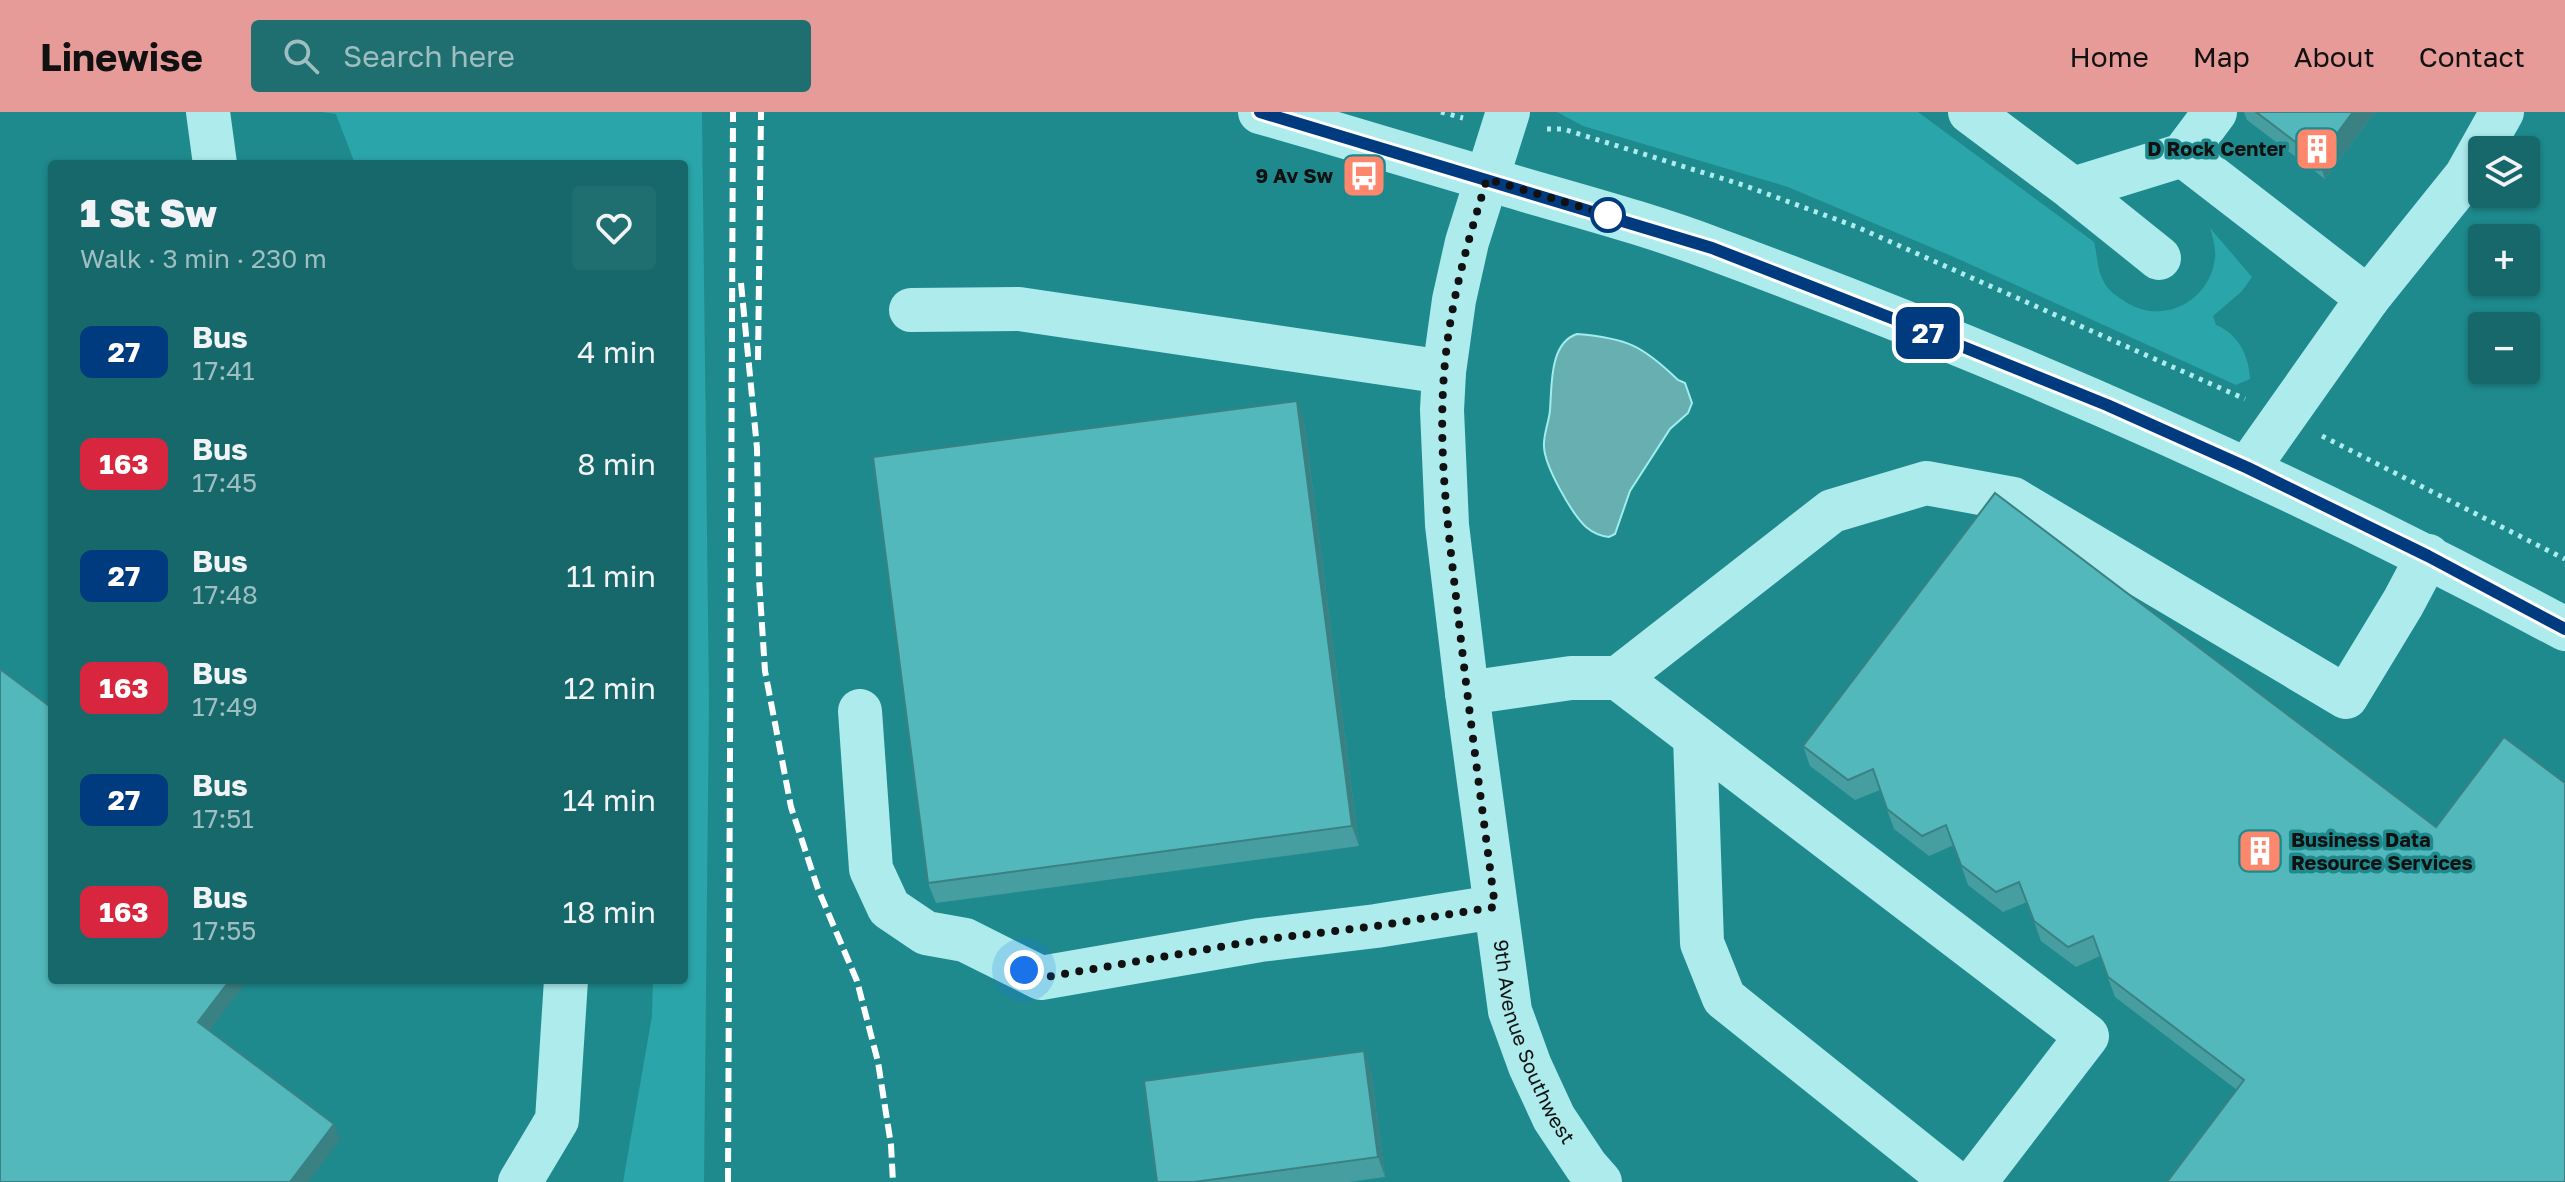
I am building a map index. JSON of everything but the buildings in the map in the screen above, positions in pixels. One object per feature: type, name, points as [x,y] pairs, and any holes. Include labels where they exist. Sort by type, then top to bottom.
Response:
[{"type":"street","points":[[208,112],[214,160]]},
{"type":"street","points":[[1260,112],[1712,248],[2107,405],[2248,468],[2428,556],[2565,629]]},
{"type":"street","points":[[1970,112],[2159,258]]},
{"type":"street","points":[[2073,189],[2183,155],[2215,112]]},
{"type":"street","points":[[2248,468],[2368,298],[2466,176],[2502,112]]},
{"type":"street","name":"9th Avenue Southwest","points":[[1506,121],[1467,242],[1454,300],[1444,372],[1443,454],[1447,525],[1510,1011],[1530,1066],[1554,1118],[1600,1182]]},
{"type":"street","points":[[2183,155],[2368,298]]},
{"type":"street","points":[[911,310],[1019,309],[1444,372]]},
{"type":"street","points":[[1618,678],[1832,511],[1926,483],[2013,499],[2346,697],[2428,556]]},
{"type":"street","points":[[1467,693],[1571,678],[1618,678],[2087,1036],[1975,1182]]},
{"type":"street","points":[[860,711],[871,869],[889,908],[926,933],[965,940],[1041,978],[1260,940],[1495,907]]},
{"type":"street","points":[[1695,737],[1702,943],[1724,998],[1954,1182]]},
{"type":"street","points":[[520,1182],[557,1120],[566,984]]},
{"type":"path","points":[[1441,112],[1563,129],[1794,203],[1857,227],[2285,417],[2565,559]]},
{"type":"shaded area","points":[[322,112],[702,112],[709,702],[704,1182],[623,1182],[652,1016],[653,984],[688,984],[688,160],[353,160],[336,114]]},
{"type":"shaded area","points":[[1557,112],[1918,112],[2094,242],[2099,270],[2106,285],[2116,296],[2137,308],[2152,311],[2181,306],[2204,287],[2215,258],[2210,228],[2252,277],[2242,291],[2213,316],[2216,325],[2241,346],[2250,379],[2236,385],[1954,257],[1788,187],[1583,126]]},
{"type":"shaded area","points":[[1577,334],[1621,341],[1643,351],[1685,383],[1692,403],[1688,413],[1670,429],[1630,491],[1615,534],[1609,537],[1597,534],[1580,521],[1554,478],[1544,447],[1554,366],[1561,346]]},
{"type":"railway","points":[[728,1182],[733,112]]},
{"type":"railway","points":[[758,360],[761,112]]},
{"type":"railway","points":[[741,283],[757,448],[759,579],[765,671],[791,807],[818,889],[857,981],[878,1062],[891,1145],[893,1182]]},
{"type":"bus line","name":"27","points":[[1260,112],[1558,199],[1712,248],[1899,321],[2107,405],[2248,468],[2428,556],[2565,629]]},
{"type":"place","name":"D Rock Center","points":[[2317,149]]},
{"type":"place","name":"9 Av Sw","points":[[1364,176]]},
{"type":"place","name":"Business Data Resource Services","points":[[2260,851]]},
{"type":"route","points":[[1024,970],[1041,978],[1260,940],[1495,907],[1447,525],[1442,410],[1454,300],[1467,242],[1487,179],[1608,215]]}]
